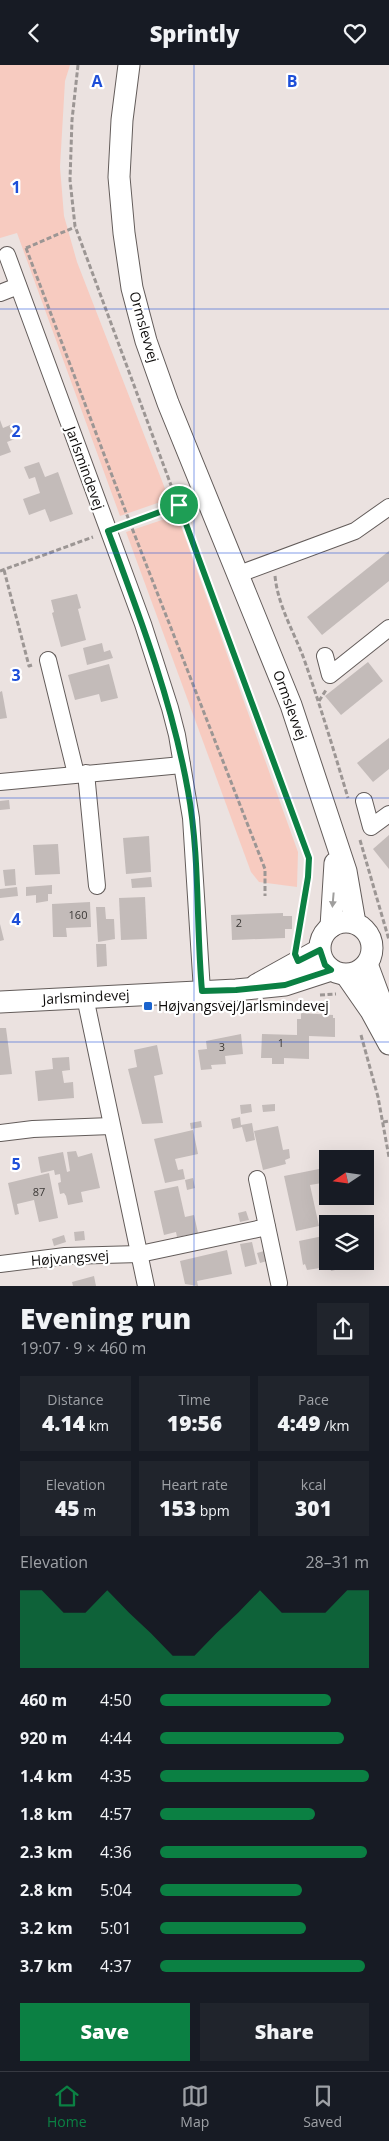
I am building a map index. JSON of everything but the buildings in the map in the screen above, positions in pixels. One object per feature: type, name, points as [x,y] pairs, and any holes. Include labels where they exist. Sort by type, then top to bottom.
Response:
[{"type":"street","name":"Ormslevvej","points":[[129,65],[122,121],[119,177],[124,233],[132,288],[146,341],[168,403],[291,705],[346,871],[355,923]]},
{"type":"street","name":"Jarlsmindevej","points":[[7,255],[157,667],[170,708],[192,818],[202,991]]},
{"type":"street","points":[[0,293],[18,286]]},
{"type":"street","points":[[239,574],[355,531],[389,507]]},
{"type":"street","points":[[325,656],[330,675],[389,628]]},
{"type":"street","points":[[48,661],[81,774],[96,886]]},
{"type":"street","points":[[0,782],[182,765]]},
{"type":"street","points":[[357,803],[372,827],[389,814]]},
{"type":"street","name":"Ormslevvej","points":[[331,927],[336,877],[334,838]]},
{"type":"street","points":[[338,923],[355,923],[368,933],[371,940],[371,957],[367,964],[354,973],[339,972],[325,965],[320,950],[324,933],[338,923]]},
{"type":"street","name":"Jarlsmindevej","points":[[301,970],[320,950]]},
{"type":"street","points":[[367,964],[383,1007],[389,1037]]},
{"type":"street","name":"Jarlsmindevej","points":[[0,1002],[250,989],[301,970],[339,972]]},
{"type":"street","points":[[339,972],[371,1011],[389,1044]]},
{"type":"street","points":[[85,997],[146,1286]]},
{"type":"street","points":[[0,1133],[33,1129],[112,1126]]},
{"type":"street","points":[[258,1179],[279,1283]]},
{"type":"street","name":"Højvangsvej","points":[[0,1264],[66,1256],[140,1254],[267,1227]]},
{"type":"path","points":[[78,65],[72,120],[70,180],[76,227],[309,858],[308,877],[295,954],[313,993],[342,995]]},
{"type":"path","points":[[7,255],[76,227]]},
{"type":"path","points":[[26,248],[130,523],[265,869],[265,896]]},
{"type":"path","points":[[48,661],[29,665],[2,571],[179,505]]},
{"type":"path","points":[[274,561],[276,593],[357,803]]},
{"type":"path","points":[[358,834],[387,923],[389,940]]},
{"type":"path","points":[[360,1031],[383,1122],[389,1157]]},
{"type":"path","points":[[383,1122],[389,1121]]},
{"type":"shaded area","points":[[0,65],[70,65],[65,81],[60,167],[64,216],[77,262],[169,499],[120,516],[17,233],[0,238]]},
{"type":"shaded area","points":[[177,515],[298,852],[297,887],[259,882],[251,872],[126,532]]},
{"type":"place","name":"Højvangsvej/Jarlsmindevej","points":[[148,1006]]},
{"type":"route","points":[[179,505],[309,858],[308,877],[295,954],[298,961],[320,950],[325,965],[331,970],[285,985],[202,991],[192,818],[177,735],[143,625],[108,531],[179,505]]}]
